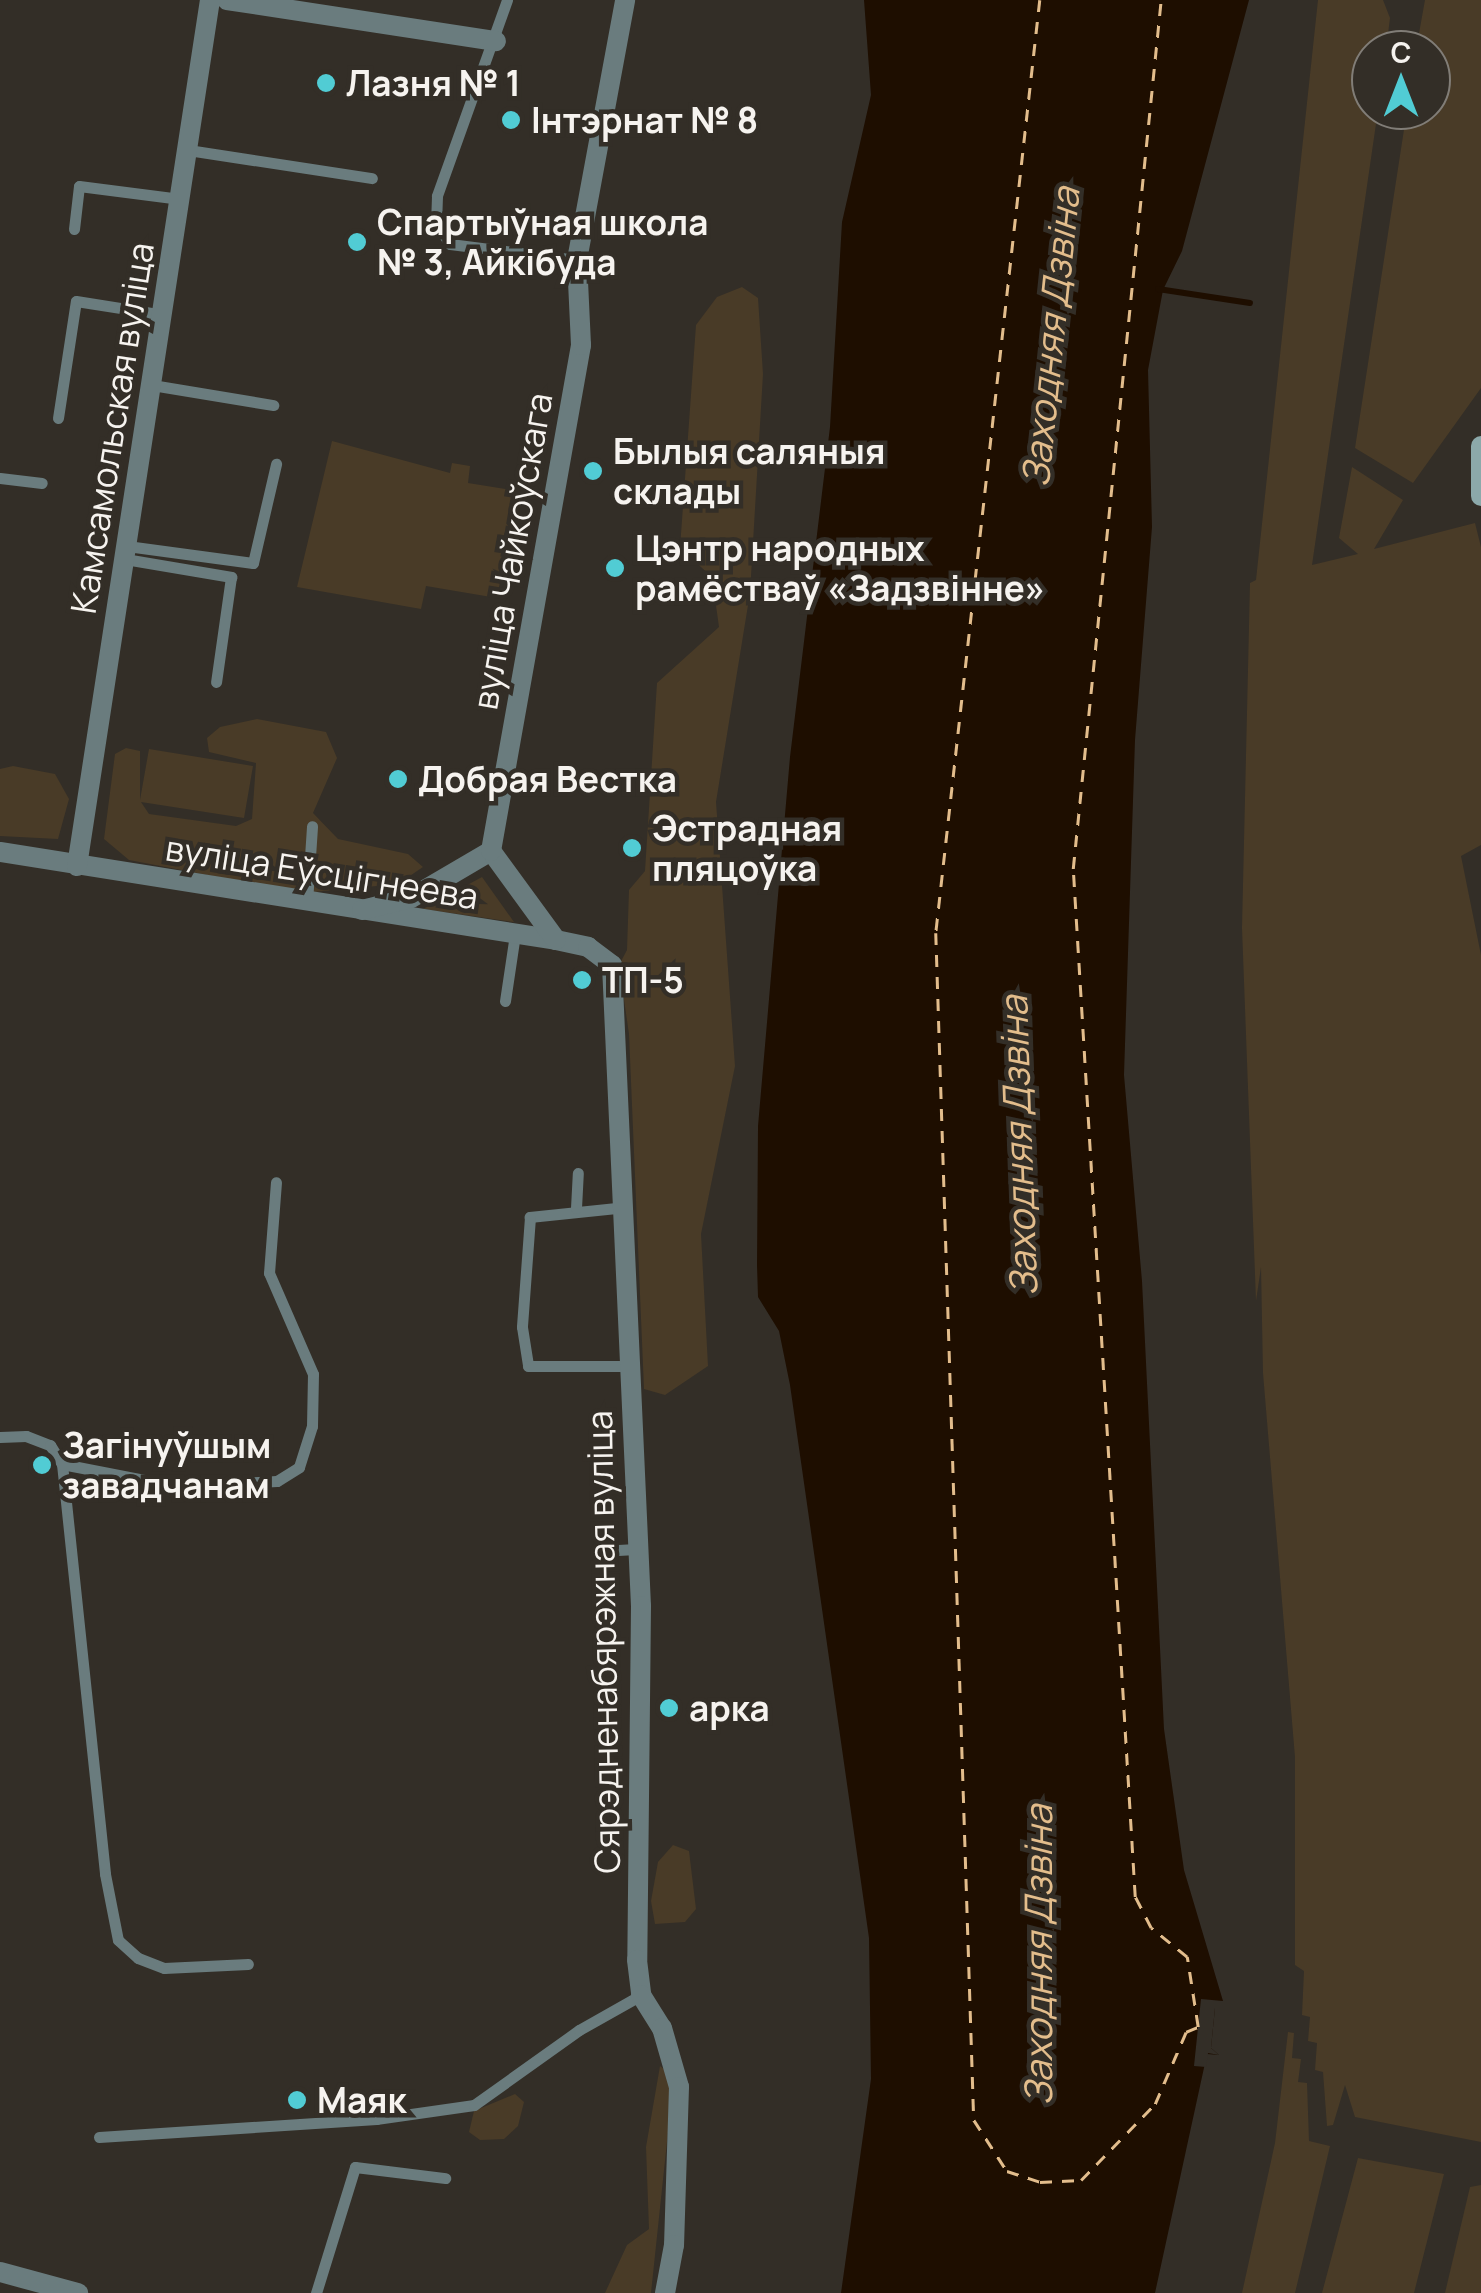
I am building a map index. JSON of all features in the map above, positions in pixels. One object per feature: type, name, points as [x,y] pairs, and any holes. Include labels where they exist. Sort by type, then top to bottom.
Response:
[{"type":"street","name":"Камсамольская вуліца","points":[[77,866],[210,0]]},
{"type":"street","points":[[227,0],[496,42]]},
{"type":"street","name":"вуліца Чайкоўскага","points":[[491,851],[581,346],[577,260],[625,0]]},
{"type":"street","points":[[1481,446],[1481,496]]},
{"type":"street","points":[[351,912],[411,898],[491,851],[556,940]]},
{"type":"street","name":"вуліца Еўсцігнеева","points":[[0,852],[306,905],[588,946],[612,965],[616,981]]},
{"type":"street","name":"Сярэдненабярэжная вуліца","points":[[616,981],[640,1549],[641,1995],[662,2028],[679,2088],[674,2245],[666,2293]]},
{"type":"street","points":[[0,2272],[78,2293]]},
{"type":"lane","points":[[508,0],[496,42],[437,196],[436,222],[450,244],[577,260]]},
{"type":"lane","points":[[188,150],[372,178]]},
{"type":"lane","points":[[74,229],[79,186],[180,199]]},
{"type":"lane","points":[[58,418],[76,301],[164,315]]},
{"type":"lane","points":[[152,385],[273,406]]},
{"type":"lane","points":[[126,552],[253,563],[276,464]]},
{"type":"lane","points":[[0,478],[42,483]]},
{"type":"lane","points":[[126,552],[230,578],[216,682]]},
{"type":"lane","points":[[306,905],[312,826]]},
{"type":"lane","points":[[505,1001],[515,934]]},
{"type":"lane","points":[[576,1208],[578,1173]]},
{"type":"lane","points":[[62,1464],[174,1486],[278,1481],[299,1467],[312,1426],[313,1374],[269,1272],[276,1182]]},
{"type":"lane","points":[[626,1208],[576,1208],[530,1217],[522,1327],[528,1366],[632,1366]]},
{"type":"lane","points":[[0,1437],[26,1436],[50,1445],[62,1464],[105,1874],[118,1940],[138,1958],[164,1968],[248,1964]]},
{"type":"lane","points":[[618,1550],[640,1549]]},
{"type":"lane","points":[[99,2137],[474,2105],[580,2030],[641,1995]]},
{"type":"lane","points":[[316,2293],[355,2167],[445,2178]]},
{"type":"shaded area","points":[[1318,0],[1383,0],[1390,18],[1388,30],[1351,30],[1351,130],[1375,130],[1312,565],[1358,554],[1339,538],[1352,467],[1403,500],[1374,549],[1475,523],[1481,547],[1481,845],[1461,856],[1481,955],[1481,2142],[1355,2117],[1345,2085],[1333,2125],[1327,2126],[1323,2072],[1315,2070],[1317,2043],[1308,2041],[1310,2017],[1302,2015],[1304,1971],[1295,1965],[1295,1757],[1263,1373],[1261,1267],[1256,1301],[1242,928],[1250,583],[1256,580]]},
{"type":"shaded area","points":[[1425,0],[1481,0],[1481,388],[1413,483],[1355,448],[1404,130],[1451,130],[1451,30],[1420,30]]},
{"type":"shaded area","points":[[742,287],[758,298],[763,374],[750,593],[716,802],[735,1066],[701,1234],[708,1366],[665,1395],[644,1389],[629,1034],[619,965],[627,950],[629,890],[645,871],[657,683],[719,627],[712,577],[680,548],[696,325],[717,297]]},
{"type":"shaded area","points":[[332,441],[450,473],[452,463],[470,466],[468,483],[517,491],[497,598],[426,586],[421,609],[297,587]]},
{"type":"shaded area","points":[[257,719],[326,732],[337,758],[313,813],[338,839],[408,854],[423,867],[398,884],[302,893],[129,860],[104,839],[115,754],[126,748],[140,751],[140,800],[149,749],[253,766],[244,818],[141,802],[149,814],[236,826],[252,819],[256,763],[209,752],[207,738],[220,727]]},
{"type":"shaded area","points":[[13,766],[55,774],[69,799],[58,839],[0,836],[0,769]]},
{"type":"shaded area","points":[[482,877],[514,922],[423,909]]},
{"type":"shaded area","points":[[673,1845],[689,1851],[696,1909],[685,1922],[655,1924],[651,1901],[658,1862]]},
{"type":"shaded area","points":[[1288,2032],[1294,2033],[1292,2058],[1301,2059],[1298,2082],[1307,2083],[1309,2141],[1330,2146],[1295,2293],[1242,2293],[1275,2143]]},
{"type":"shaded area","points":[[660,2066],[669,2073],[671,2104],[651,2293],[605,2293],[627,2245],[649,2229],[646,2147]]},
{"type":"shaded area","points":[[515,2094],[524,2102],[518,2126],[504,2139],[480,2140],[469,2132],[474,2111]]},
{"type":"shaded area","points":[[1358,2158],[1444,2174],[1414,2293],[1322,2293]]},
{"type":"shaded area","points":[[1481,2185],[1481,2293],[1445,2293],[1470,2187]]},
{"type":"water","name":"Заходняя Дзвіна","points":[[864,0],[1249,0],[1182,251],[1163,290],[1148,370],[1152,527],[1135,740],[1124,1075],[1142,1281],[1164,1729],[1184,1870],[1223,2001],[1223,2008],[1215,2008],[1211,2048],[1219,2055],[1207,2054],[1155,2293],[841,2293],[871,2079],[869,1938],[790,1385],[779,1331],[758,1297],[758,1126],[790,757],[830,427],[842,222],[871,95]]},
{"type":"pier","points":[[1201,1999],[1223,2001],[1223,2008],[1215,2008],[1211,2048],[1219,2055],[1208,2053],[1206,2067],[1194,2066]]},
{"type":"waterway","points":[[1158,289],[1250,303]]},
{"type":"ferry route","points":[[1040,0],[936,933],[974,2120],[1007,2171],[1040,2182],[1081,2180],[1155,2104],[1186,2032],[1198,2027],[1187,1957],[1151,1928],[1135,1897],[1073,869],[1161,0]]},
{"type":"place","name":"Лазня № 1","points":[[326,83]]},
{"type":"place","name":"Інтэрнат № 8","points":[[511,120]]},
{"type":"place","name":"Спартыўная школа № 3, Айкібуда","points":[[357,242]]},
{"type":"place","name":"Былыя саляныя склады","points":[[593,471]]},
{"type":"place","name":"Цэнтр народных рамёстваў «Задзвінне»","points":[[615,568]]},
{"type":"place","name":"Добрая Вестка","points":[[398,779]]},
{"type":"place","name":"Эстрадная пляцоўка","points":[[632,848]]},
{"type":"place","name":"ТП-5","points":[[582,980]]},
{"type":"place","name":"Загінуўшым завадчанам","points":[[42,1465]]},
{"type":"place","name":"арка","points":[[669,1708]]},
{"type":"place","name":"Маяк","points":[[297,2100]]}]
